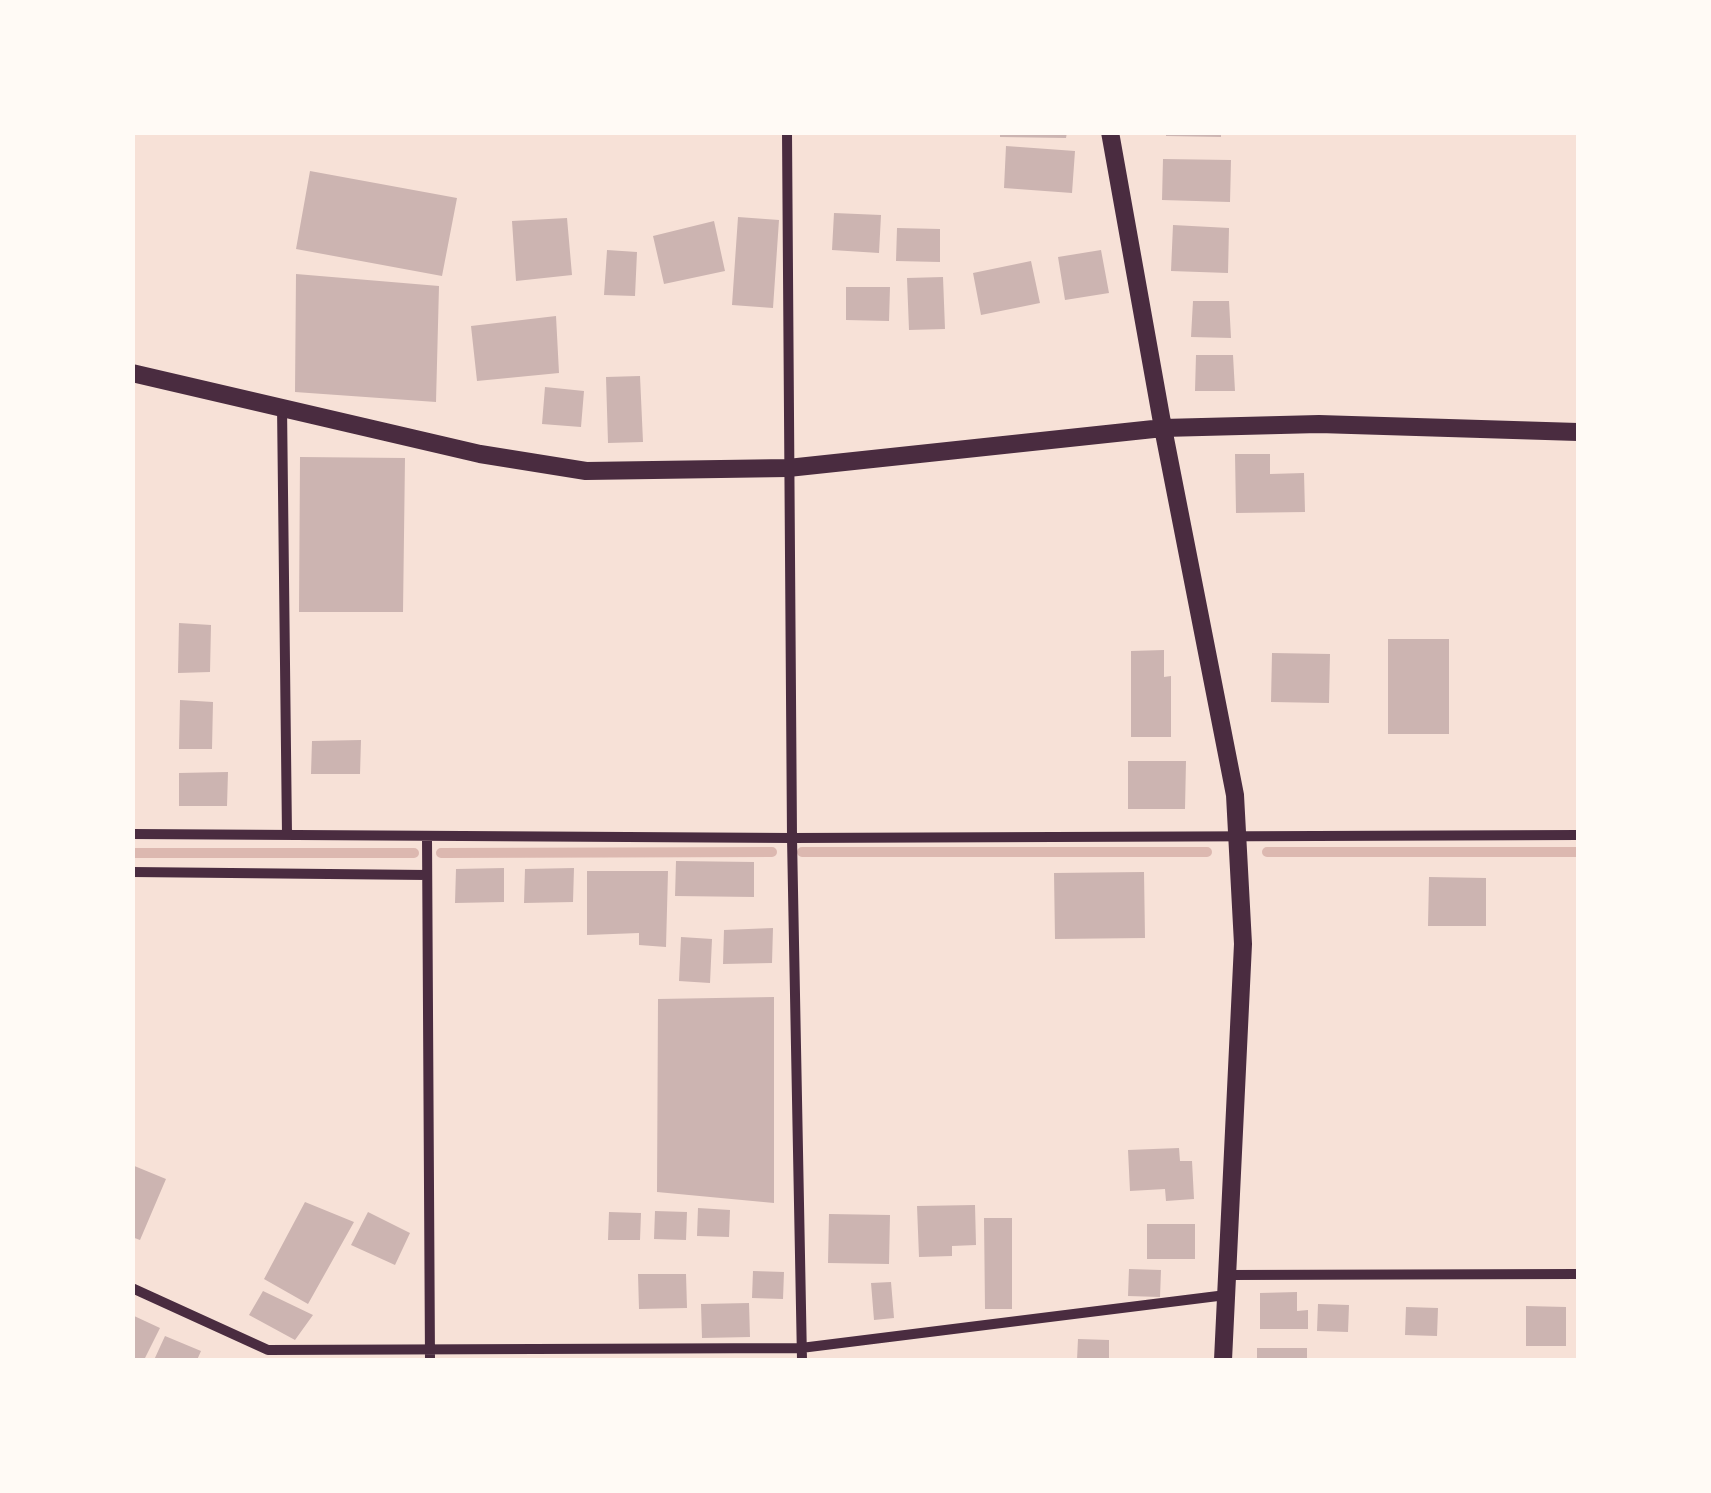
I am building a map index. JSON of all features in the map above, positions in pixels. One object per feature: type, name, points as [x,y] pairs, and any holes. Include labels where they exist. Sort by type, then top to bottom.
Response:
[{"type":"street","points":[[787,132],[792,838],[801,1354]]},
{"type":"street","points":[[1110,132],[1234,795],[1243,944],[1223,1360]]},
{"type":"street","points":[[132,373],[480,454],[586,472],[788,468],[1163,428],[1319,424],[1578,432]]},
{"type":"street","points":[[282,406],[287,836]]},
{"type":"street","points":[[132,834],[792,838],[1578,835]]},
{"type":"street","points":[[427,837],[430,1355]]},
{"type":"street","points":[[132,872],[427,875]]},
{"type":"street","points":[[1228,1275],[1578,1274]]},
{"type":"street","points":[[132,1288],[268,1350],[430,1355],[801,1354],[1226,1295]]},
{"type":"building","points":[[1000,132],[1067,132],[1066,138],[1000,137]]},
{"type":"building","points":[[1166,132],[1221,132],[1221,137],[1166,136]]},
{"type":"building","points":[[1006,146],[1075,151],[1072,193],[1004,188]]},
{"type":"building","points":[[1163,159],[1231,160],[1230,202],[1162,200]]},
{"type":"building","points":[[310,171],[457,198],[442,276],[296,249]]},
{"type":"building","points":[[834,213],[881,215],[879,253],[832,250]]},
{"type":"building","points":[[738,217],[779,220],[773,308],[732,305]]},
{"type":"building","points":[[567,218],[572,275],[516,281],[512,221]]},
{"type":"building","points":[[714,221],[725,271],[664,284],[653,236]]},
{"type":"building","points":[[1173,225],[1229,228],[1228,273],[1171,271]]},
{"type":"building","points":[[897,228],[940,229],[940,262],[896,261]]},
{"type":"building","points":[[607,250],[637,252],[635,296],[604,295]]},
{"type":"building","points":[[1101,250],[1109,293],[1065,300],[1058,257]]},
{"type":"building","points":[[1031,261],[1040,303],[981,315],[973,273]]},
{"type":"building","points":[[296,274],[439,286],[436,402],[295,392]]},
{"type":"building","points":[[943,277],[945,329],[909,330],[907,278]]},
{"type":"building","points":[[846,287],[890,287],[889,321],[846,320]]},
{"type":"building","points":[[1193,301],[1229,301],[1231,338],[1191,337]]},
{"type":"building","points":[[556,316],[559,373],[477,381],[471,326]]},
{"type":"building","points":[[1196,355],[1233,355],[1235,391],[1195,391]]},
{"type":"building","points":[[640,376],[643,442],[608,443],[606,377]]},
{"type":"building","points":[[545,387],[584,391],[581,427],[542,424]]},
{"type":"building","points":[[1235,454],[1270,454],[1270,474],[1304,473],[1305,512],[1236,513]]},
{"type":"building","points":[[300,457],[405,458],[403,612],[299,612]]},
{"type":"building","points":[[179,623],[211,625],[210,672],[178,673]]},
{"type":"building","points":[[1388,639],[1449,639],[1449,734],[1388,734]]},
{"type":"building","points":[[1164,650],[1164,677],[1171,676],[1171,737],[1131,737],[1131,651]]},
{"type":"building","points":[[1272,653],[1330,654],[1329,703],[1271,702]]},
{"type":"building","points":[[180,700],[213,702],[212,749],[179,749]]},
{"type":"building","points":[[361,740],[360,774],[311,774],[312,741]]},
{"type":"building","points":[[1128,761],[1186,761],[1185,809],[1128,809]]},
{"type":"building","points":[[228,772],[227,806],[179,806],[179,773]]},
{"type":"building","points":[[676,861],[754,862],[754,897],[675,896]]},
{"type":"building","points":[[504,868],[504,902],[455,903],[456,869]]},
{"type":"building","points":[[574,868],[573,902],[524,903],[525,869]]},
{"type":"building","points":[[587,871],[668,871],[666,947],[639,945],[639,933],[587,935]]},
{"type":"building","points":[[1144,872],[1145,938],[1055,939],[1054,873]]},
{"type":"building","points":[[1429,877],[1486,878],[1486,926],[1428,926]]},
{"type":"building","points":[[773,928],[772,963],[723,964],[724,930]]},
{"type":"building","points":[[681,937],[712,939],[710,983],[679,981]]},
{"type":"building","points":[[774,997],[774,1203],[657,1192],[658,999]]},
{"type":"building","points":[[1179,1148],[1180,1161],[1192,1161],[1194,1199],[1166,1201],[1165,1189],[1130,1191],[1128,1150]]},
{"type":"building","points":[[132,1165],[166,1179],[140,1240],[132,1237]]},
{"type":"building","points":[[305,1202],[354,1222],[308,1304],[264,1279]]},
{"type":"building","points":[[975,1205],[976,1245],[952,1246],[952,1256],[919,1257],[917,1206]]},
{"type":"building","points":[[698,1208],[730,1210],[729,1237],[697,1236]]},
{"type":"building","points":[[655,1211],[687,1212],[686,1240],[654,1239]]},
{"type":"building","points":[[368,1212],[410,1233],[395,1265],[351,1245]]},
{"type":"building","points":[[609,1212],[641,1213],[640,1240],[608,1240]]},
{"type":"building","points":[[829,1214],[890,1215],[889,1264],[828,1263]]},
{"type":"building","points":[[984,1218],[1012,1218],[1012,1309],[985,1309]]},
{"type":"building","points":[[1147,1224],[1195,1224],[1195,1259],[1147,1259]]},
{"type":"building","points":[[1129,1269],[1161,1270],[1160,1297],[1128,1296]]},
{"type":"building","points":[[753,1271],[784,1272],[783,1299],[752,1298]]},
{"type":"building","points":[[638,1274],[686,1274],[687,1308],[639,1309]]},
{"type":"building","points":[[891,1282],[894,1318],[874,1320],[871,1283]]},
{"type":"building","points":[[263,1291],[313,1315],[295,1340],[249,1315]]},
{"type":"building","points":[[1297,1292],[1297,1311],[1308,1310],[1308,1329],[1260,1329],[1260,1293]]},
{"type":"building","points":[[749,1303],[750,1337],[702,1338],[701,1304]]},
{"type":"building","points":[[1318,1304],[1349,1305],[1348,1332],[1317,1331]]},
{"type":"building","points":[[1526,1306],[1566,1307],[1566,1346],[1526,1346]]},
{"type":"building","points":[[1406,1307],[1438,1308],[1437,1336],[1405,1335]]},
{"type":"building","points":[[132,1315],[160,1328],[144,1360],[132,1359]]},
{"type":"building","points":[[165,1336],[201,1351],[197,1360],[154,1360]]},
{"type":"building","points":[[1078,1339],[1109,1340],[1109,1360],[1077,1360]]},
{"type":"building","points":[[1257,1348],[1307,1348],[1307,1360],[1257,1360]]},
{"type":"waterway","points":[[441,853],[772,852]]},
{"type":"waterway","points":[[802,852],[1207,852]]},
{"type":"waterway","points":[[1267,852],[1578,852]]},
{"type":"waterway","points":[[132,853],[414,853]]}]
